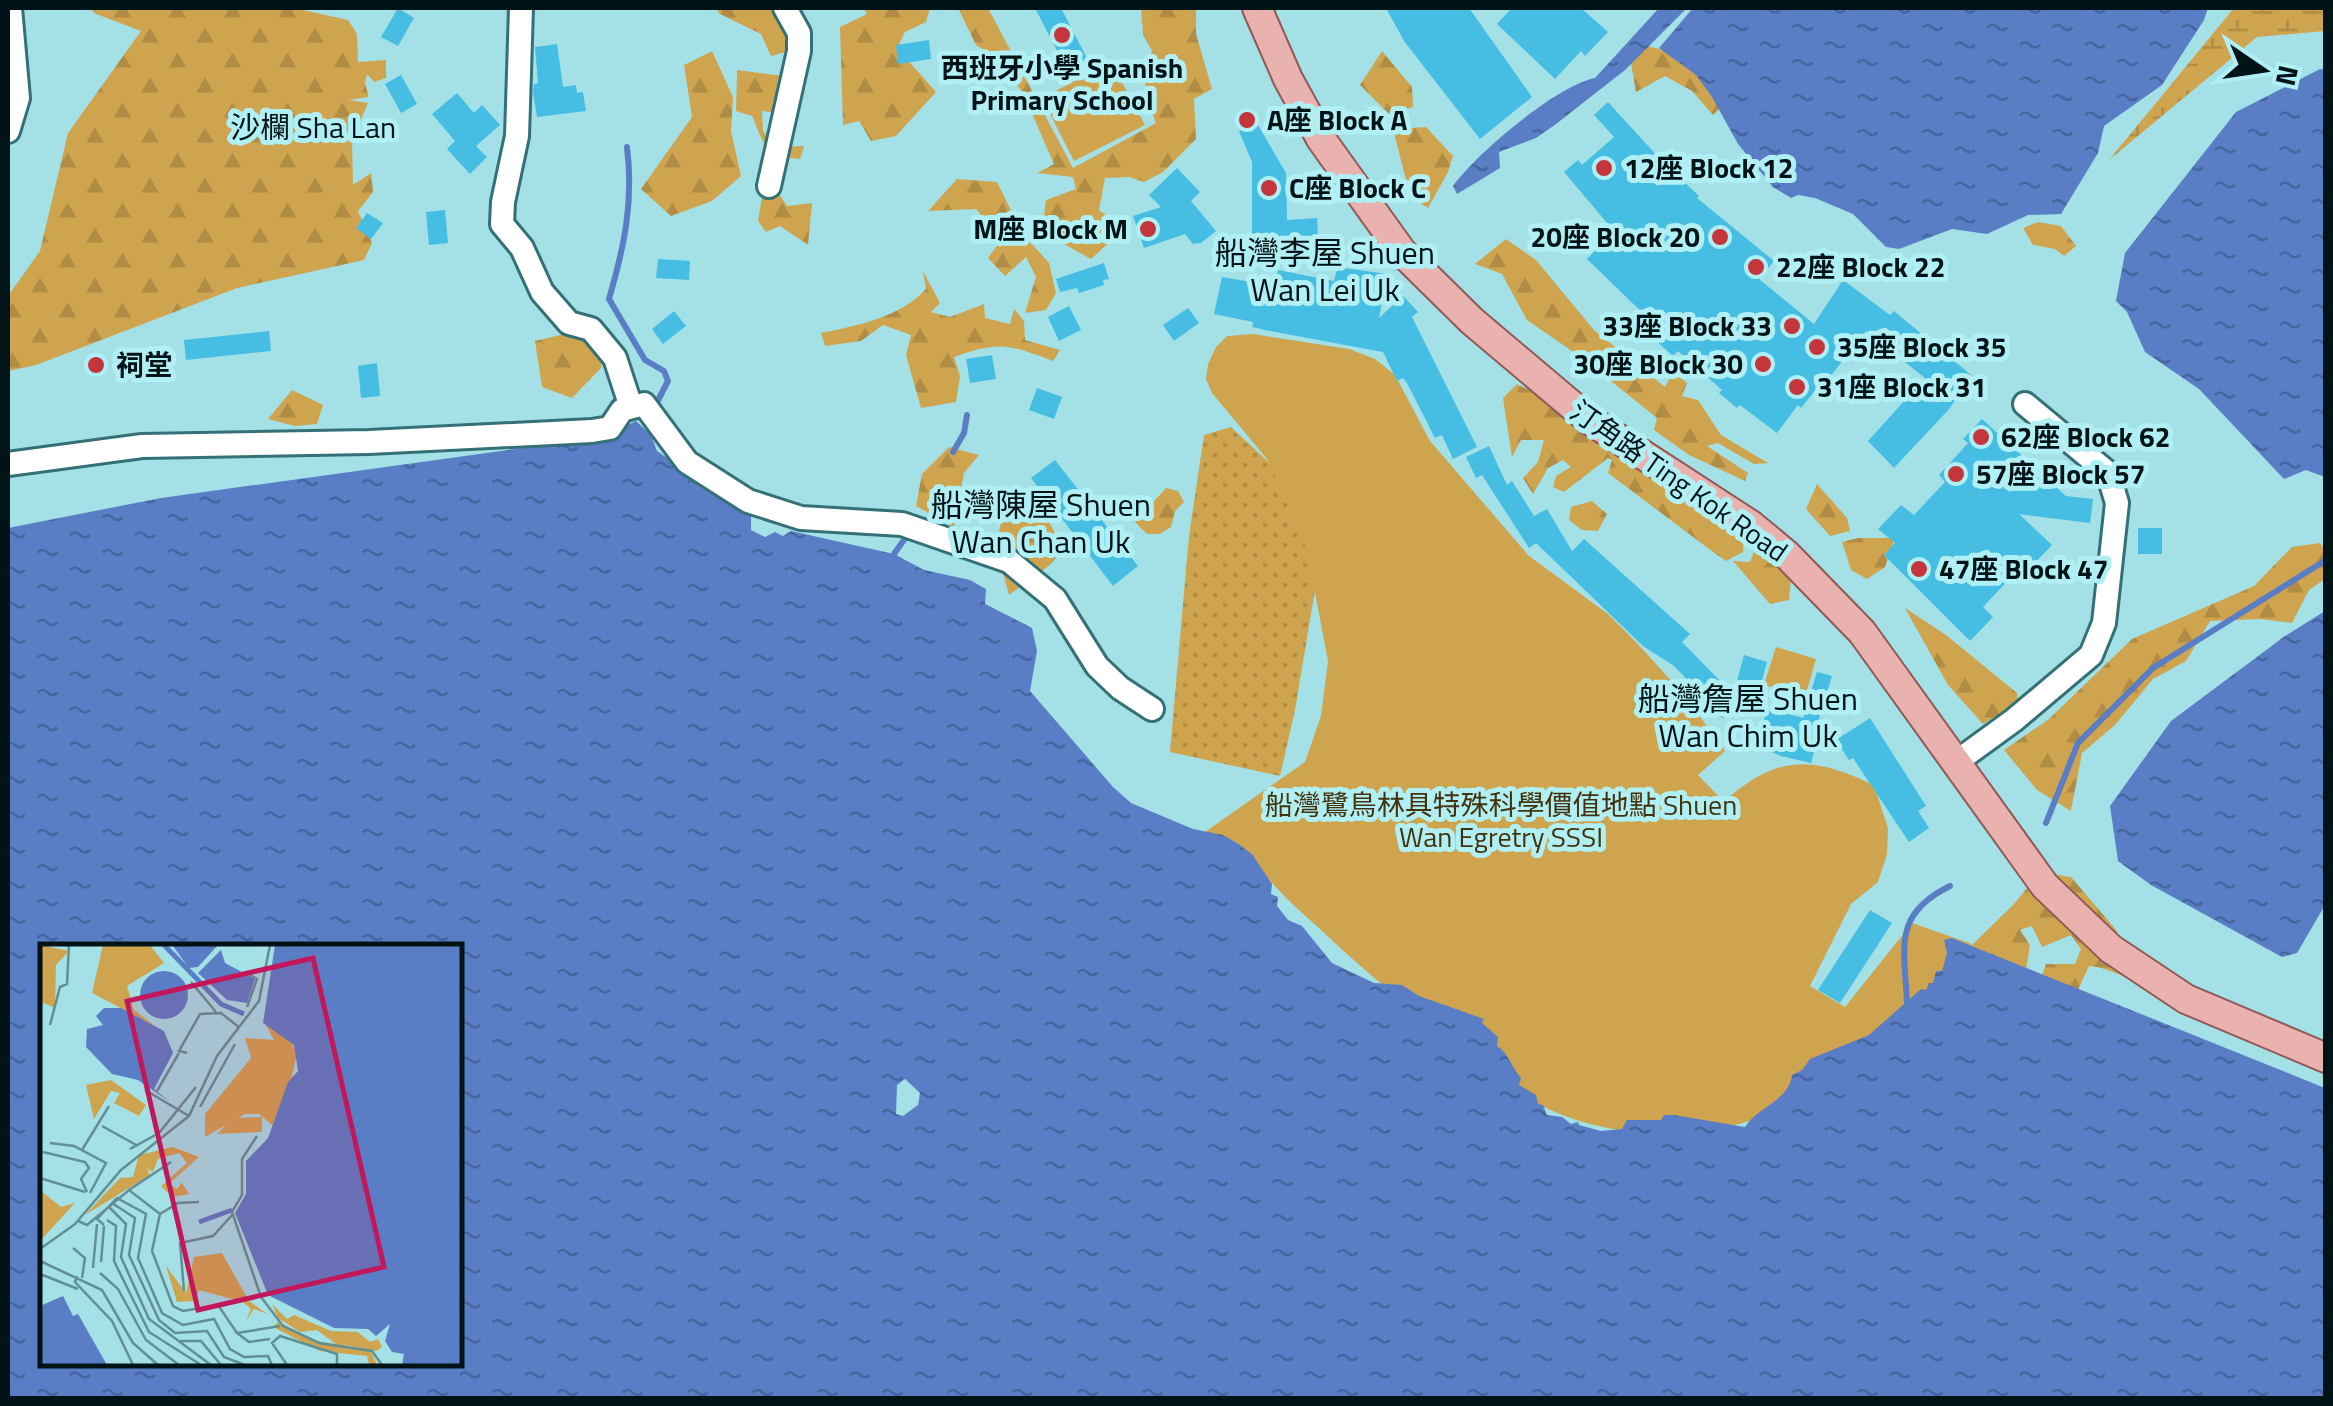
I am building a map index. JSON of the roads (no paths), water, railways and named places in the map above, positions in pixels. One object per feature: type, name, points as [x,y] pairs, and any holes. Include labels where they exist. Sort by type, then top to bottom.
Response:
[{"type":"main road","name":"汀角路 Ting Kok Road","points":[[1257,8],[1288,79],[1321,139],[1402,252],[1472,321],[1588,419],[1751,525],[1786,554],[1862,632],[2044,886],[2111,949],[2186,999],[2326,1058]]},
{"type":"street","points":[[8,130],[18,98],[10,8]]},
{"type":"street","points":[[521,8],[517,136],[502,224],[522,248],[542,292],[568,322],[591,329],[615,358],[646,412],[687,462],[748,501],[801,518],[902,524],[1009,561],[1055,599],[1098,666],[1120,688],[1152,708]]},
{"type":"street","points":[[769,186],[799,51],[799,33],[785,8]]},
{"type":"street","points":[[1955,763],[2072,674],[2091,655],[2102,633],[2118,503],[2114,488],[2108,473],[2025,404]]},
{"type":"street","points":[[8,464],[142,446],[370,442],[592,430],[610,428],[622,410],[646,412]]},
{"type":"water","points":[[1659,8],[1687,8],[1625,70],[1536,138],[1499,152],[1500,168],[1457,194],[1453,186],[1480,156],[1539,107],[1595,78]]},
{"type":"water","points":[[1693,8],[2208,8],[2162,85],[2104,126],[2098,153],[2061,214],[2028,215],[1987,234],[1952,229],[1899,249],[1886,247],[1853,214],[1815,198],[1791,198],[1773,187],[1738,144],[1696,75],[1659,48]]},
{"type":"water","points":[[2320,69],[2326,70],[2325,477],[2306,470],[2284,479],[2199,389],[2145,352],[2127,312],[2116,301],[2125,253],[2236,112]]},
{"type":"water","points":[[636,421],[651,435],[657,451],[751,514],[751,530],[765,537],[775,532],[783,536],[791,531],[894,554],[924,570],[970,580],[986,589],[985,604],[1032,628],[1037,651],[1030,691],[1113,787],[1131,803],[1193,829],[1223,835],[1252,854],[1272,884],[1271,894],[1278,897],[1277,906],[1288,920],[1302,926],[1332,963],[1374,983],[1402,985],[1419,996],[1484,1019],[1482,1023],[1498,1037],[1497,1046],[1521,1078],[1519,1085],[1536,1095],[1547,1115],[1562,1117],[1571,1124],[1578,1122],[1601,1131],[1622,1129],[1627,1120],[1661,1120],[1664,1115],[1674,1115],[1745,1127],[1779,1098],[1792,1075],[1810,1059],[1869,1035],[1921,989],[1926,990],[1936,971],[1942,971],[1947,953],[1944,940],[1952,938],[2325,1088],[2325,1398],[8,1398],[8,528],[161,498],[602,437]],"holes":[[[905,1079],[920,1093],[918,1105],[903,1116],[896,1114],[897,1085]]]},
{"type":"water","points":[[2325,611],[2325,905],[2297,953],[2282,957],[2151,885],[2118,861],[2110,806],[2171,721]]},
{"type":"waterway","points":[[627,147],[626,224],[609,299],[645,360],[664,371],[668,381],[654,408]]},
{"type":"waterway","points":[[953,452],[964,433],[967,415]]},
{"type":"waterway","points":[[894,554],[906,537]]},
{"type":"waterway","points":[[2046,823],[2078,743],[2153,668],[2326,560]]},
{"type":"waterway","points":[[1907,1002],[1904,948],[1911,920],[1919,908],[1950,886]]},
{"type":"place","name":"西班牙小學 Spanish Primary School","points":[[1062,35]]},
{"type":"place","name":"A座 Block A","points":[[1247,120]]},
{"type":"place","name":"12座 Block 12","points":[[1604,168]]},
{"type":"place","name":"C座 Block C","points":[[1269,188]]},
{"type":"place","name":"M座 Block M","points":[[1148,229]]},
{"type":"place","name":"20座 Block 20","points":[[1720,237]]},
{"type":"place","name":"22座 Block 22","points":[[1756,267]]},
{"type":"place","name":"33座 Block 33","points":[[1792,326]]},
{"type":"place","name":"35座 Block 35","points":[[1817,347]]},
{"type":"place","name":"30座 Block 30","points":[[1763,364]]},
{"type":"place","name":"祠堂","points":[[96,365]]},
{"type":"place","name":"31座 Block 31","points":[[1797,387]]},
{"type":"place","name":"62座 Block 62","points":[[1981,437]]},
{"type":"place","name":"57座 Block 57","points":[[1956,474]]},
{"type":"place","name":"47座 Block 47","points":[[1919,569]]},
{"type":"district","name":"沙欄 Sha Lan","points":[[313,128]]},
{"type":"district","name":"船灣李屋 Shuen Wan Lei Uk","points":[[1325,272]]},
{"type":"district","name":"船灣陳屋 Shuen Wan Chan Uk","points":[[1041,524]]},
{"type":"district","name":"船灣詹屋 Shuen Wan Chim Uk","points":[[1748,718]]},
{"type":"park label","name":"船灣鷺鳥林具特殊科學價值地點 Shuen Wan Egretry SSSI","points":[[1501,821]]}]
